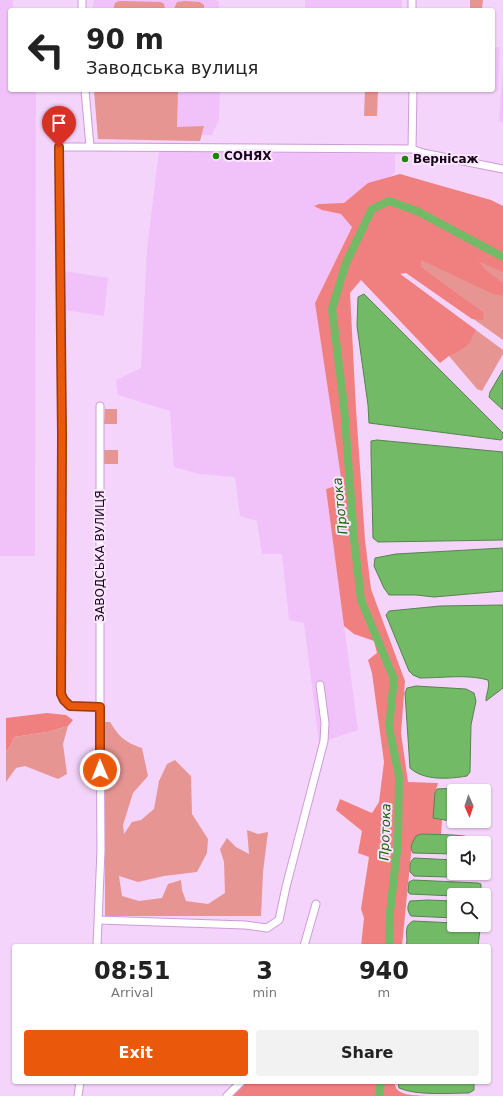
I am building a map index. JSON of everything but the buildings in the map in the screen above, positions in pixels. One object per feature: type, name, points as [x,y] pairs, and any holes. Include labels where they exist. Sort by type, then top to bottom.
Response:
[{"type":"street","points":[[85,92],[90,147]]},
{"type":"street","points":[[412,149],[413,92]]},
{"type":"street","points":[[100,707],[70,706],[61,694],[62,426],[59,147],[412,149],[423,153],[503,169]]},
{"type":"street","name":"ЗАВОДСЬКА ВУЛИЦЯ","points":[[97,944],[101,850],[100,406]]},
{"type":"street","points":[[98,920],[245,925],[267,928],[278,920],[324,741],[325,723],[320,686]]},
{"type":"street","points":[[305,944],[316,904]]},
{"type":"street","points":[[78,1096],[80,1084]]},
{"type":"street","points":[[228,1096],[239,1084]]},
{"type":"shaded area","points":[[0,0],[13,0],[13,8],[8,8],[8,92],[36,92],[35,556],[0,556]]},
{"type":"shaded area","points":[[94,0],[215,0],[219,2],[219,8],[92,8]]},
{"type":"shaded area","points":[[305,0],[402,0],[402,8],[305,8]]},
{"type":"shaded area","points":[[470,0],[483,0],[482,8],[470,8]]},
{"type":"shaded area","points":[[119,1],[161,2],[164,4],[165,8],[114,8],[115,3]]},
{"type":"shaded area","points":[[177,2],[200,2],[204,5],[204,8],[174,8]]},
{"type":"shaded area","points":[[495,47],[500,47],[498,91],[495,91]]},
{"type":"shaded area","points":[[503,64],[503,123],[499,120]]},
{"type":"shaded area","points":[[94,92],[220,92],[219,120],[212,135],[201,135],[200,141],[98,139]]},
{"type":"shaded area","points":[[94,92],[178,92],[177,127],[204,126],[200,141],[98,139]]},
{"type":"shaded area","points":[[365,92],[378,92],[377,116],[364,116]]},
{"type":"shaded area","points":[[159,151],[395,154],[395,173],[346,206],[356,218],[315,303],[342,484],[326,489],[358,730],[319,743],[304,623],[289,620],[282,554],[262,554],[257,521],[240,516],[235,477],[199,474],[174,467],[170,411],[118,395],[116,380],[141,368],[147,249]]},
{"type":"shaded area","points":[[400,174],[491,200],[503,206],[503,273],[478,261],[486,270],[503,283],[503,296],[493,294],[421,260],[421,267],[484,313],[483,320],[472,319],[406,273],[400,274],[476,330],[469,344],[440,363],[361,280],[350,293],[365,540],[371,589],[405,681],[401,733],[408,782],[438,783],[435,793],[434,818],[442,820],[441,835],[421,834],[412,844],[402,944],[361,944],[364,918],[361,909],[369,857],[358,853],[362,831],[336,810],[340,799],[372,813],[379,802],[384,762],[372,673],[368,660],[377,653],[374,641],[354,634],[344,626],[326,489],[342,484],[315,303],[352,227],[341,214],[322,210],[314,206],[319,204],[344,203],[368,183]]},
{"type":"shaded area","points":[[400,220],[503,273],[503,340],[376,250]]},
{"type":"shaded area","points":[[369,251],[503,350],[503,354],[482,391],[477,389],[449,356]]},
{"type":"shaded area","points":[[65,271],[108,278],[104,316],[64,310]]},
{"type":"shaded area","points":[[364,294],[503,433],[503,438],[501,440],[369,423],[368,405],[357,326],[358,297]]},
{"type":"shaded area","points":[[503,370],[503,410],[489,397],[490,392]]},
{"type":"shaded area","points":[[105,409],[117,409],[117,424],[104,424]]},
{"type":"shaded area","points":[[377,440],[503,452],[503,540],[378,542],[373,538],[371,452],[371,441]]},
{"type":"shaded area","points":[[104,450],[118,450],[118,464],[104,464]]},
{"type":"shaded area","points":[[503,548],[503,591],[434,597],[389,595],[384,588],[374,566],[375,558],[396,554]]},
{"type":"shaded area","points":[[503,605],[503,688],[486,701],[489,686],[488,680],[472,677],[420,678],[413,675],[409,671],[386,615],[389,611],[440,606]]},
{"type":"shaded area","points":[[416,686],[466,689],[474,693],[476,701],[471,725],[470,772],[467,776],[452,778],[429,777],[410,768],[405,693],[407,688]]},
{"type":"shaded area","points":[[47,713],[66,715],[73,720],[68,726],[47,732],[14,737],[6,752],[6,718]]},
{"type":"shaded area","points":[[104,722],[110,722],[123,739],[142,748],[148,776],[133,793],[123,825],[124,834],[132,822],[141,820],[154,809],[159,781],[167,764],[175,760],[191,776],[192,814],[208,839],[207,853],[197,872],[164,876],[138,882],[119,876],[122,896],[139,901],[162,898],[168,884],[181,880],[182,890],[186,901],[208,904],[225,893],[224,862],[220,849],[227,838],[236,847],[249,854],[247,830],[258,834],[268,832],[263,872],[261,916],[105,916]]},
{"type":"shaded area","points":[[68,726],[63,744],[67,774],[58,779],[25,766],[16,768],[6,782],[6,752],[14,737],[47,732]]},
{"type":"shaded area","points":[[447,788],[447,820],[433,818],[435,793],[437,789]]},
{"type":"shaded area","points":[[421,834],[463,836],[447,836],[447,854],[413,853],[411,846],[416,836]]},
{"type":"shaded area","points":[[414,858],[447,860],[447,877],[414,876],[410,872],[412,860]]},
{"type":"shaded area","points":[[413,880],[478,883],[481,884],[481,888],[447,888],[447,896],[410,894],[408,892],[409,882]]},
{"type":"shaded area","points":[[410,901],[447,901],[447,918],[411,916],[408,908]]},
{"type":"shaded area","points":[[413,921],[447,923],[447,932],[480,932],[478,944],[406,944],[408,926]]},
{"type":"shaded area","points":[[244,1084],[395,1084],[398,1090],[405,1094],[426,1096],[231,1096]]},
{"type":"shaded area","points":[[398,1084],[474,1084],[474,1090],[469,1093],[433,1094],[406,1091],[399,1088]]},
{"type":"waterway","name":"Протока","points":[[389,944],[390,912],[398,843],[399,776],[389,727],[394,679],[361,600],[354,538],[344,406],[332,309],[346,263],[372,209],[389,201],[417,211],[503,257]]},
{"type":"waterway","name":"Протока","points":[[379,1096],[381,1084]]},
{"type":"place","name":"СОНЯХ","points":[[216,156]]},
{"type":"place","name":"Вернісаж","points":[[405,159]]},
{"type":"route","points":[[59,147],[62,434],[61,694],[70,706],[100,707],[100,770]]}]
